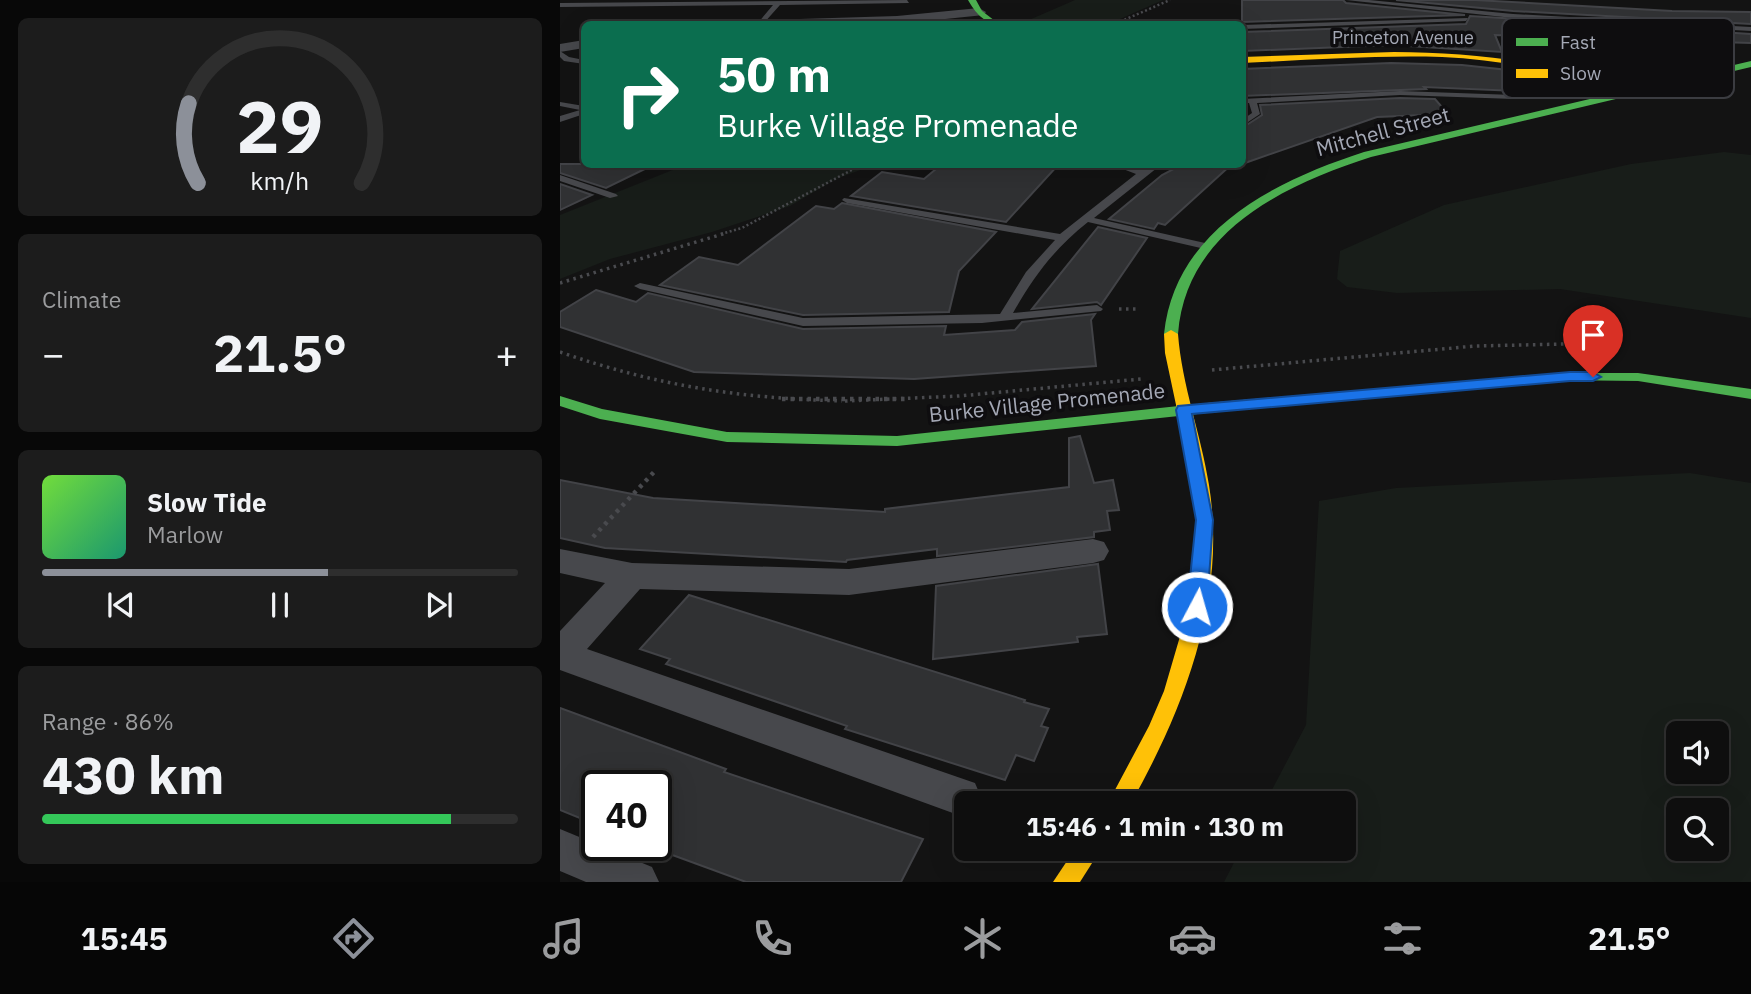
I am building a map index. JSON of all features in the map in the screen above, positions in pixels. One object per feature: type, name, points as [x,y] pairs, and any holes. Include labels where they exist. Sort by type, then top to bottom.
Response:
[{"type":"street","points":[[1731,0],[1751,0]]},
{"type":"street","points":[[864,21],[897,20],[975,6],[992,21]]},
{"type":"street","points":[[560,50],[581,45]]},
{"type":"street","name":"Princeton Avenue","points":[[1246,60],[1403,54],[1464,56],[1502,61]]},
{"type":"street","name":"Mitchell Street","points":[[1126,791],[1151,744],[1170,698],[1197,607],[1205,520],[1171,325],[1190,272],[1205,246],[1233,219],[1258,201],[1305,175],[1359,158],[1607,98]]},
{"type":"street","name":"Burke Village Promenade","points":[[560,401],[600,414],[727,438],[897,440],[1184,410],[1570,376],[1638,377],[1751,394]]},
{"type":"street","points":[[560,561],[632,576],[849,582],[1093,551]]},
{"type":"street","points":[[632,576],[560,655],[954,795]]},
{"type":"street","points":[[560,850],[637,882]]},
{"type":"street","points":[[1065,882],[1080,861]]},
{"type":"lane","points":[[1349,0],[1550,18]]},
{"type":"lane","points":[[560,5],[907,2]]},
{"type":"lane","points":[[763,21],[778,3]]},
{"type":"lane","points":[[1246,27],[1513,16]]},
{"type":"lane","points":[[560,50],[567,59],[581,61]]},
{"type":"lane","points":[[1247,101],[1408,93],[1502,97]]},
{"type":"lane","points":[[1246,121],[1256,114],[1247,101]]},
{"type":"lane","points":[[560,104],[581,109]]},
{"type":"lane","points":[[560,118],[581,111]]},
{"type":"lane","points":[[1127,168],[1143,173]]},
{"type":"lane","points":[[1006,316],[1030,274],[1062,238],[1151,168]]},
{"type":"lane","points":[[560,178],[614,196]]},
{"type":"lane","points":[[847,200],[1062,238]]},
{"type":"lane","points":[[1086,219],[1205,246]]},
{"type":"lane","points":[[640,286],[787,321],[1006,316],[1097,309]]},
{"type":"path","points":[[1124,21],[1130,15],[1170,0]]},
{"type":"path","points":[[560,283],[742,228],[855,168]]},
{"type":"path","points":[[560,352],[600,368],[654,383],[733,396],[805,402],[917,400],[1128,381]]},
{"type":"path","points":[[592,537],[654,472]]},
{"type":"shaded area","points":[[1075,0],[1163,0],[1118,21],[1027,21]]},
{"type":"shaded area","points":[[1724,152],[1751,155],[1751,318],[1560,289],[1397,293],[1347,287],[1337,279],[1340,251],[1444,205],[1631,164]]},
{"type":"shaded area","points":[[678,168],[866,168],[836,179],[790,206],[712,232],[610,259],[560,279],[560,215]]},
{"type":"shaded area","points":[[1690,473],[1751,483],[1751,882],[1224,882],[1235,861],[1356,861],[1356,791],[1271,791],[1306,725],[1319,501],[1396,488]]},
{"type":"building","points":[[1242,0],[1343,0],[1346,3],[1465,15],[1246,22],[1242,21]]},
{"type":"building","points":[[1396,0],[1475,0],[1672,11],[1751,12],[1751,24],[1734,23],[1734,18],[1641,18],[1513,11]]},
{"type":"building","points":[[1470,16],[1502,18],[1502,35],[1495,35],[1502,52],[1392,45],[1246,51],[1246,32],[1466,24]]},
{"type":"building","points":[[1734,33],[1751,34],[1751,43],[1734,42]]},
{"type":"building","points":[[1391,63],[1462,65],[1502,69],[1502,90],[1424,87],[1426,89],[1246,96],[1246,69]]},
{"type":"building","points":[[1400,98],[1435,99],[1448,114],[1377,117],[1246,163],[1246,125],[1262,115],[1260,105]]},
{"type":"building","points":[[560,164],[581,164],[581,168],[647,168],[606,188],[560,173]]},
{"type":"building","points":[[937,168],[1055,168],[1006,222],[851,196],[882,172],[924,179]]},
{"type":"building","points":[[1175,168],[1228,168],[1165,225],[1158,223],[1154,229],[1109,219],[1162,175]]},
{"type":"building","points":[[560,184],[592,195],[560,210]]},
{"type":"building","points":[[842,203],[996,232],[959,271],[949,312],[803,315],[660,285],[699,257],[738,265],[816,206],[834,209]]},
{"type":"building","points":[[1098,227],[1147,238],[1101,305],[1097,302],[1032,309]]},
{"type":"building","points":[[596,290],[636,302],[648,293],[803,329],[946,326],[944,335],[1015,330],[1022,322],[1095,314],[1091,320],[1096,366],[914,379],[694,372],[560,327],[560,312]]},
{"type":"building","points":[[1080,436],[1094,483],[1113,480],[1119,510],[1107,511],[1110,530],[1094,532],[1094,537],[937,556],[937,549],[846,562],[605,548],[560,538],[560,480],[653,498],[885,512],[885,509],[1069,487],[1069,438]]},
{"type":"building","points":[[1098,564],[1107,634],[1077,637],[1078,642],[933,659],[936,586]]},
{"type":"building","points":[[689,595],[1049,709],[1041,726],[1048,728],[1034,761],[1016,755],[1005,780],[845,729],[847,726],[666,664],[670,659],[640,649]]},
{"type":"building","points":[[560,708],[726,769],[724,772],[923,839],[901,882],[746,882],[672,855],[672,770],[581,770],[581,819],[560,810]]},
{"type":"traffic: fast","points":[[972,0],[979,12],[991,21]]},
{"type":"traffic: fast","points":[[1734,68],[1751,64]]},
{"type":"traffic: fast","points":[[1171,334],[1174,312],[1187,278],[1212,241],[1244,211],[1282,187],[1323,169],[1367,155],[1602,98]]},
{"type":"traffic: fast","points":[[1561,377],[1638,377],[1751,394]]},
{"type":"traffic: fast","points":[[560,401],[600,414],[727,437],[897,441],[1207,408]]},
{"type":"traffic: slow","points":[[1731,0],[1751,0]]},
{"type":"traffic: slow","points":[[1246,60],[1419,54],[1502,60]]},
{"type":"traffic: slow","points":[[1126,791],[1158,730],[1174,691],[1188,650],[1204,568],[1205,526],[1201,485],[1179,391],[1171,334]]},
{"type":"traffic: slow","points":[[1207,408],[1561,377]]},
{"type":"traffic: slow","points":[[1065,882],[1080,861]]},
{"type":"route","points":[[1197,607],[1205,520],[1184,410],[1570,376],[1593,377]]}]
